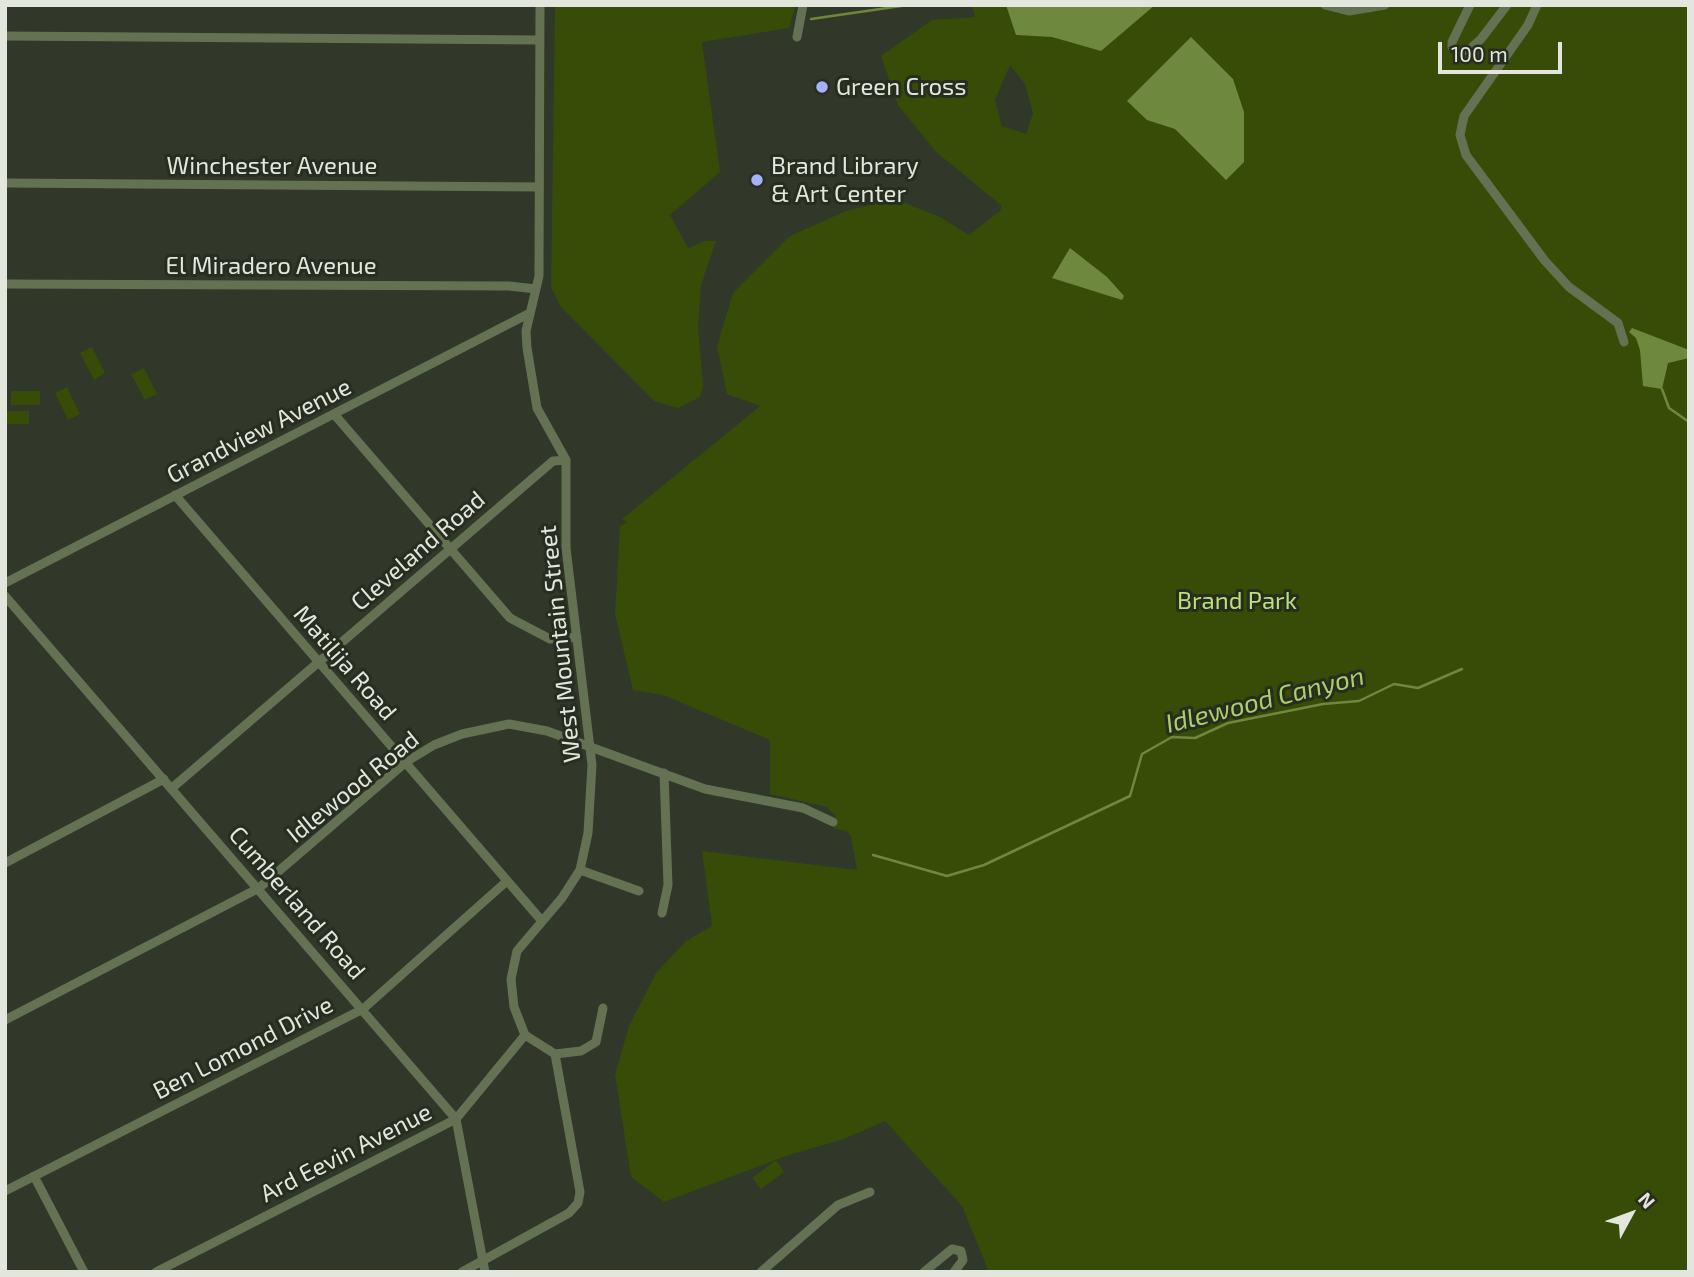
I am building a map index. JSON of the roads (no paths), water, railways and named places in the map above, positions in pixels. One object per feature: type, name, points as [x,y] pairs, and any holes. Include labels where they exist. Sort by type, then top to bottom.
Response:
[{"type":"street","name":"West Mountain Street","points":[[525,1035],[514,1007],[511,979],[517,951],[562,898],[580,870],[588,833],[592,747],[566,548],[566,460],[537,408],[527,348],[530,313],[539,276],[540,5]]},
{"type":"street","points":[[797,37],[803,5]]},
{"type":"street","points":[[1325,5],[1349,11],[1385,5]]},
{"type":"street","points":[[1470,5],[1452,42],[1452,47],[1460,52],[1470,49],[1481,39],[1507,5]]},
{"type":"street","points":[[1537,5],[1520,36],[1464,116],[1460,135],[1466,155],[1545,261],[1569,287],[1618,323],[1624,342]]},
{"type":"street","points":[[5,36],[540,40]]},
{"type":"street","name":"Winchester Avenue","points":[[5,183],[539,187]]},
{"type":"street","name":"El Miradero Avenue","points":[[5,284],[509,286],[536,289]]},
{"type":"street","name":"Grandview Avenue","points":[[5,583],[530,313]]},
{"type":"street","points":[[334,414],[510,618],[551,639],[577,637]]},
{"type":"street","name":"Cleveland Road","points":[[172,789],[553,461],[566,460]]},
{"type":"street","name":"Matilija Road","points":[[174,495],[541,920]]},
{"type":"street","name":"Cumberland Road","points":[[5,596],[456,1119],[485,1272]]},
{"type":"street","name":"Idlewood Road","points":[[5,1020],[259,888],[406,762],[434,745],[462,734],[509,724],[547,731],[705,789],[803,808],[832,822]]},
{"type":"street","points":[[662,913],[668,885],[664,773]]},
{"type":"street","points":[[5,863],[164,779]]},
{"type":"street","points":[[580,870],[639,891]]},
{"type":"street","name":"Ben Lomond Drive","points":[[5,1191],[363,1009],[508,881]]},
{"type":"street","points":[[525,1035],[555,1054],[581,1051],[596,1042],[603,1008]]},
{"type":"street","name":"Ard Eevin Avenue","points":[[156,1272],[456,1119],[525,1035]]},
{"type":"street","points":[[463,1272],[569,1213],[578,1203],[580,1192],[555,1054]]},
{"type":"street","points":[[34,1176],[84,1272]]},
{"type":"street","points":[[761,1272],[838,1205],[870,1192]]},
{"type":"street","points":[[924,1272],[952,1249],[961,1251],[963,1260],[954,1272]]},
{"type":"waterway","points":[[811,19],[908,5]]},
{"type":"waterway","points":[[1662,389],[1669,408],[1689,422]]},
{"type":"waterway","name":"Idlewood Canyon","points":[[873,855],[947,876],[984,865],[1130,796],[1142,754],[1172,737],[1195,738],[1228,723],[1323,704],[1359,701],[1394,684],[1418,688],[1462,669]]},
{"type":"place","name":"Green Cross","points":[[822,87]]},
{"type":"place","name":"Brand Library & Art Center","points":[[757,180]]},
{"type":"park label","name":"Brand Park","points":[[1237,601]]}]
